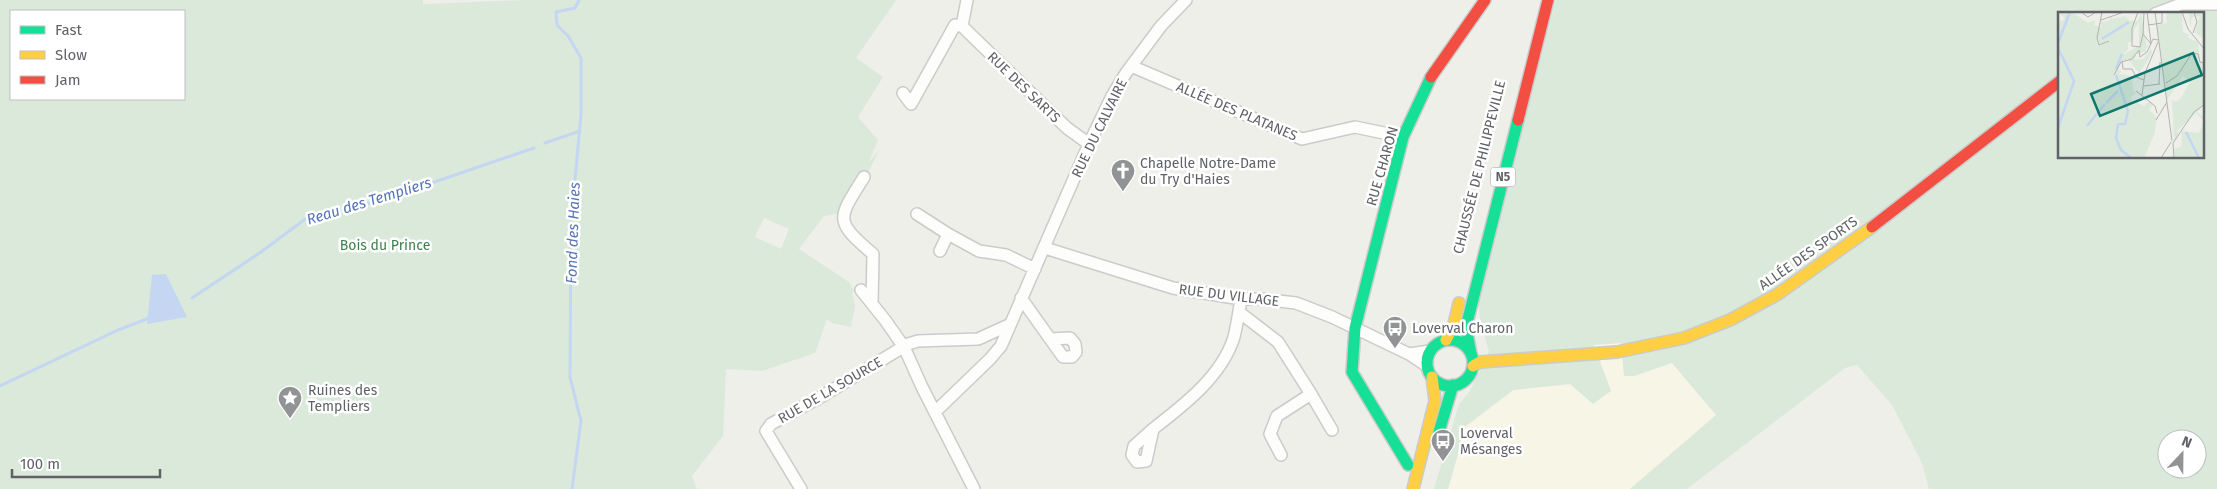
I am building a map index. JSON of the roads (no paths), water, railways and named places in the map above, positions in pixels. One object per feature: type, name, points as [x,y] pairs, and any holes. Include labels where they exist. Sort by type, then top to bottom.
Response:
[{"type":"street","points":[[903,93],[911,104],[954,25],[962,26],[967,0]]},
{"type":"street","name":"RUE DU CALVAIRE","points":[[935,412],[1001,346],[1089,144],[1112,96],[1161,26],[1186,0]]},
{"type":"street","name":"RUE CHARON","points":[[1408,465],[1352,372],[1355,328],[1403,138],[1429,80],[1485,0]]},
{"type":"street","name":"CHAUSSÉE DE PHILIPPEVILLE","points":[[1481,220],[1537,0]]},
{"type":"street","name":"CHAUSSÉE DE PHILIPPEVILLE","points":[[1472,360],[1466,328],[1548,0]]},
{"type":"street","points":[[2160,12],[2181,4],[2217,4]]},
{"type":"street","name":"RUE DES SARTS","points":[[962,26],[1067,128],[1089,144]]},
{"type":"street","name":"ALLÉE DES PLATANES","points":[[1132,66],[1302,139],[1355,127],[1403,138]]},
{"type":"street","name":"ALLÉE DES SPORTS","points":[[1472,360],[1480,362],[1617,352],[1684,338],[1730,320],[1778,294],[1849,245],[2058,83]]},
{"type":"street","points":[[864,177],[843,215],[844,225],[854,238],[873,254],[872,303]]},
{"type":"street","points":[[917,214],[979,251],[1006,255],[1035,269]]},
{"type":"street","points":[[940,251],[948,234]]},
{"type":"street","name":"RUE DU VILLAGE","points":[[1045,248],[1173,288],[1241,299],[1296,303],[1332,316],[1409,354],[1427,366]]},
{"type":"street","points":[[861,290],[904,347],[974,489]]},
{"type":"street","points":[[1446,340],[1454,324],[1461,296]]},
{"type":"street","points":[[1021,298],[1051,339]]},
{"type":"street","points":[[1153,429],[1183,406],[1217,370],[1234,338],[1241,299]]},
{"type":"street","points":[[1239,312],[1278,342],[1332,430]]},
{"type":"street","points":[[904,347],[918,341],[978,338],[1009,325]]},
{"type":"street","points":[[1413,489],[1435,401],[1432,378],[1427,366],[1430,351],[1437,344],[1446,340],[1458,341],[1468,349],[1472,360],[1466,379],[1453,385],[1442,384],[1432,378]]},
{"type":"street","name":"RUE DE LA SOURCE","points":[[801,489],[766,431],[771,424],[904,347]]},
{"type":"street","points":[[1409,354],[1430,351]]},
{"type":"street","points":[[1424,489],[1453,385]]},
{"type":"street","points":[[1281,455],[1270,434],[1277,416],[1311,394]]},
{"type":"water","points":[[166,274],[187,317],[147,324],[152,275]]},
{"type":"waterway","name":"Fond des Haies","points":[[572,489],[581,421],[570,377],[571,224],[581,114],[581,58],[568,36],[557,25],[556,12],[575,8],[579,0]]},
{"type":"waterway","name":"Reau des Templiers","points":[[545,143],[580,131]]},
{"type":"waterway","name":"Reau des Templiers","points":[[192,298],[261,252],[308,217],[379,201],[534,148]]},
{"type":"waterway","name":"Reau des Templiers","points":[[0,386],[118,330],[152,317]]},
{"type":"place","name":"Chapelle Notre-Dame du Try d'Haies","points":[[1123,192]]},
{"type":"place","name":"Loverval Charon","points":[[1395,349]]},
{"type":"place","name":"Ruines des Templiers","points":[[290,419]]},
{"type":"place","name":"Loverval Mésanges","points":[[1443,462]]},
{"type":"park label","name":"Bois du Prince","points":[[385,245]]}]
